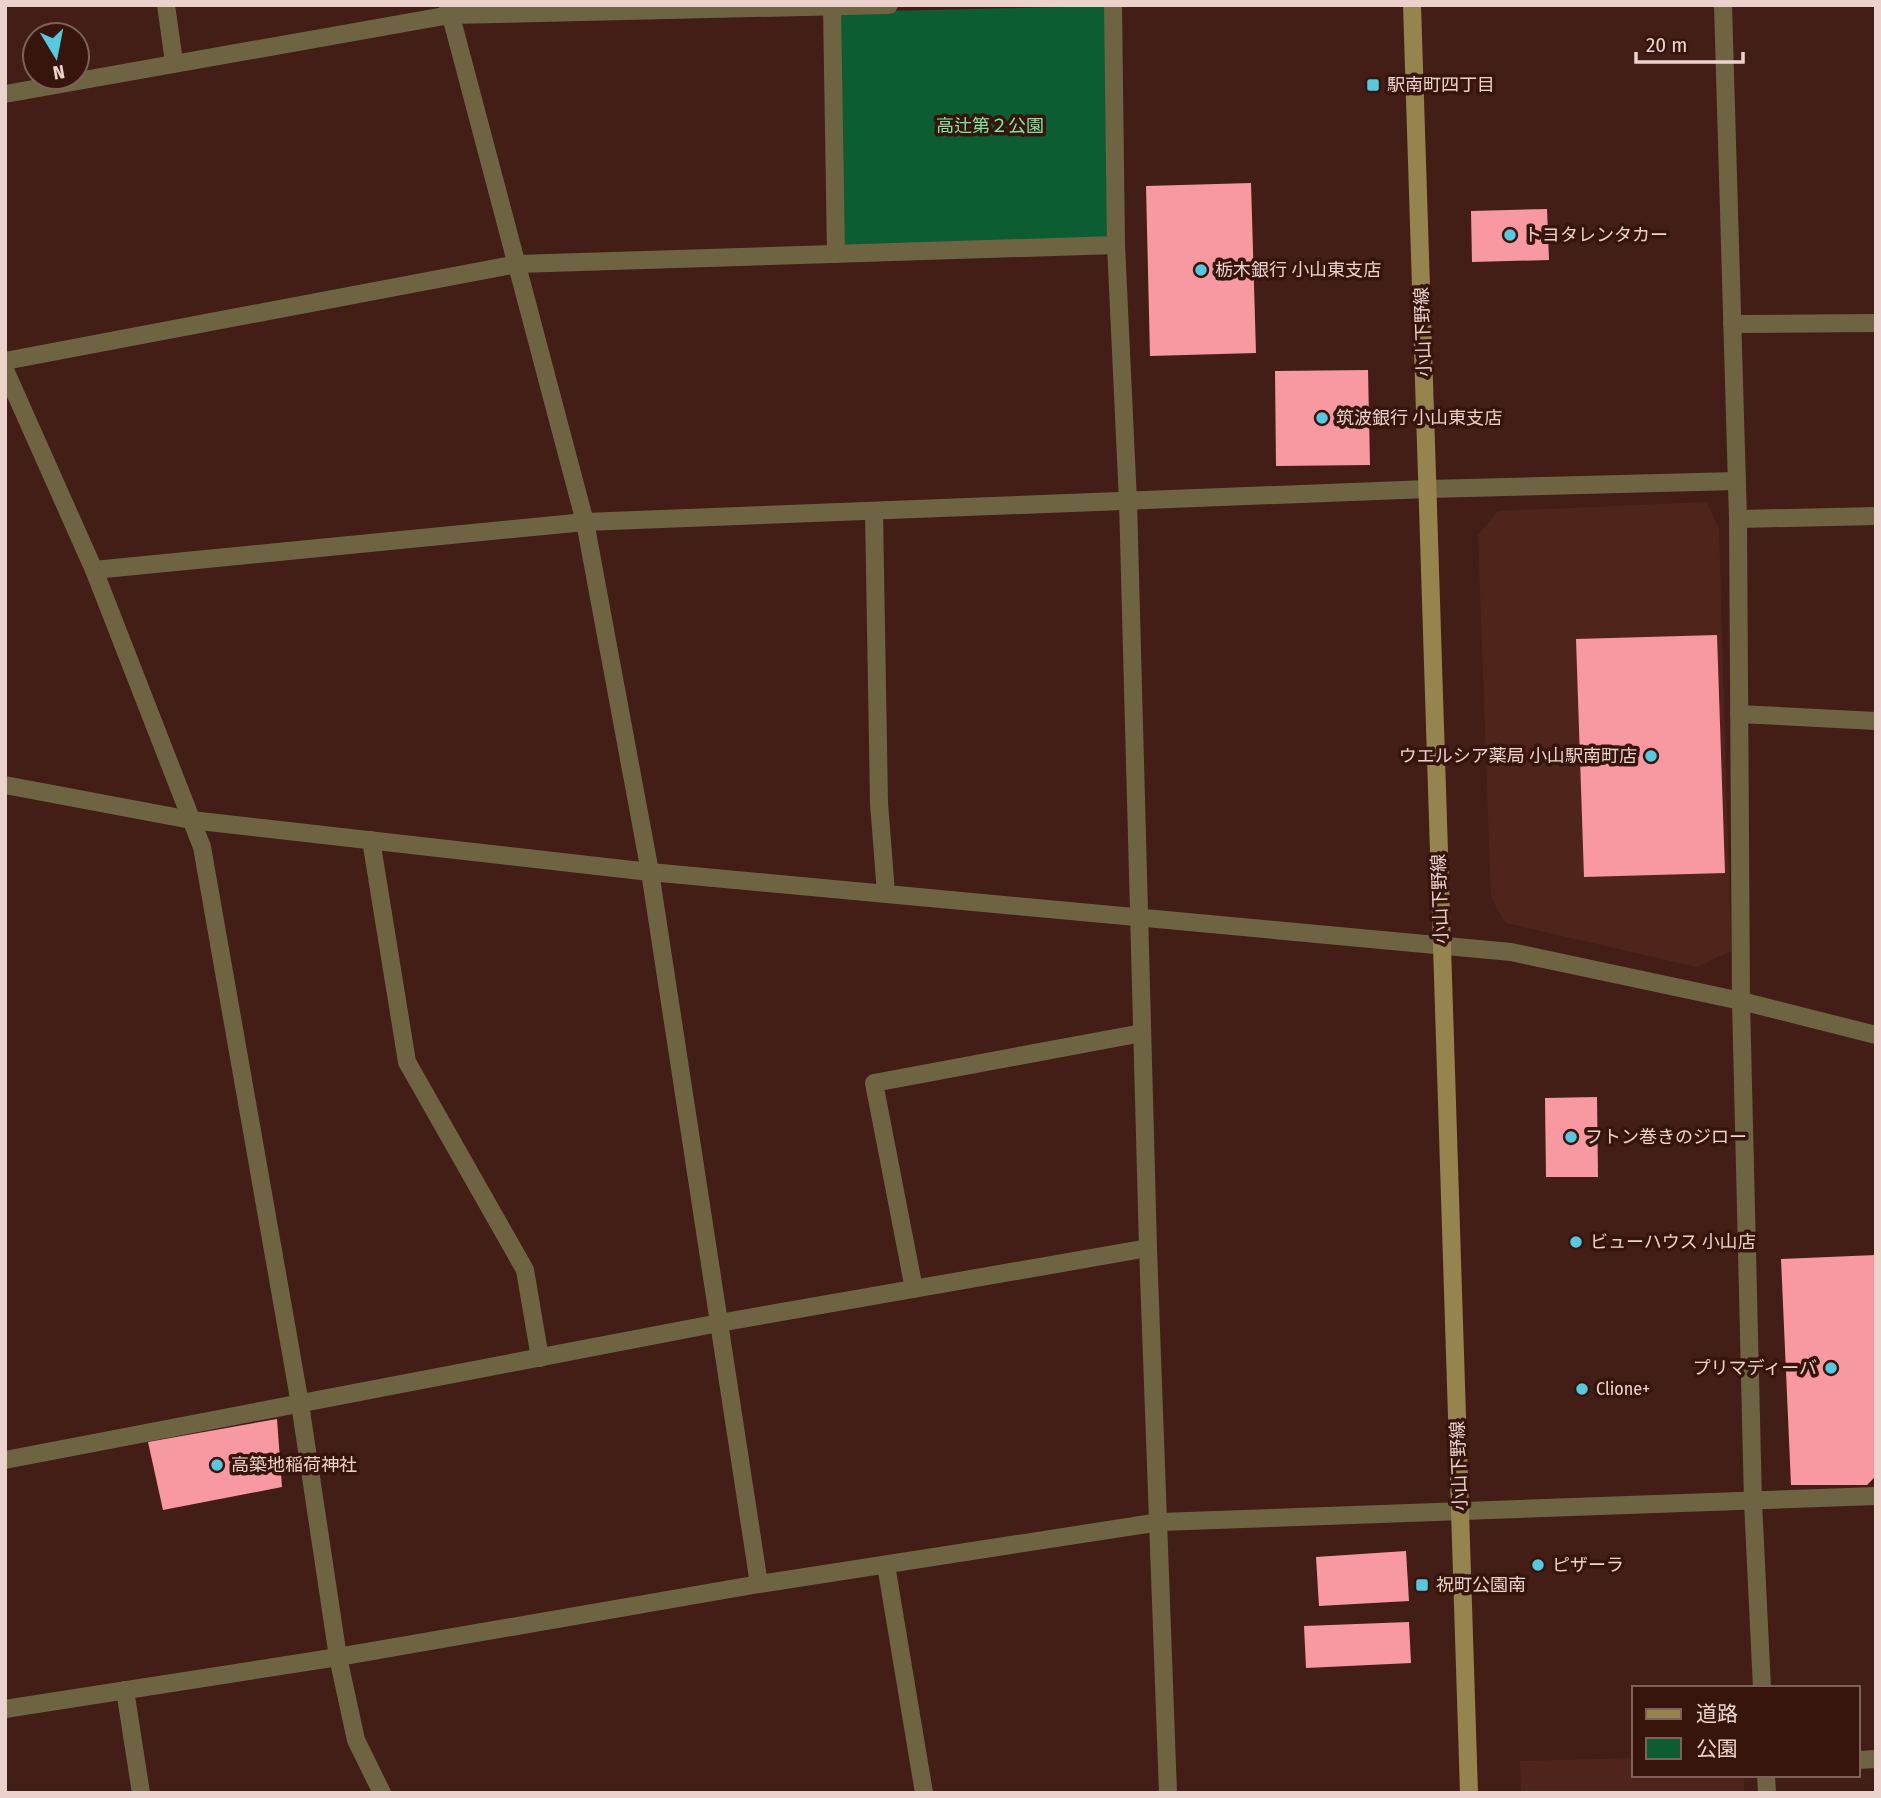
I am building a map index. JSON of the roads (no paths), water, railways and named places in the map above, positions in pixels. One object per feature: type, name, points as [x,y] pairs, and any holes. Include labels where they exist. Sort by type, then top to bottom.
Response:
[{"type":"main road","name":"小山下野線","points":[[1412,5],[1469,1793]]},
{"type":"street","points":[[166,5],[174,62]]},
{"type":"street","points":[[5,94],[449,10],[889,5]]},
{"type":"street","points":[[1113,5],[1116,245],[1128,501],[1148,1248],[1168,1793]]},
{"type":"street","points":[[1723,5],[1738,519],[1741,1001],[1752,1502],[1762,1686]]},
{"type":"street","points":[[832,7],[836,254]]},
{"type":"street","points":[[449,10],[585,522],[650,872],[759,1584]]},
{"type":"street","points":[[5,360],[517,264],[1116,245]]},
{"type":"street","points":[[1732,324],[1876,323]]},
{"type":"street","points":[[5,370],[94,570],[191,820],[210,877],[300,1404],[338,1657],[356,1740],[382,1793]]},
{"type":"street","points":[[94,570],[585,522],[1428,489],[1736,481]]},
{"type":"street","points":[[874,511],[879,803],[886,893]]},
{"type":"street","points":[[1738,519],[1876,516]]},
{"type":"street","points":[[1739,714],[1876,721]]},
{"type":"street","points":[[5,785],[191,820],[650,872],[1511,952],[1741,1001],[1876,1035]]},
{"type":"street","points":[[371,840],[407,1062],[524,1269],[540,1358]]},
{"type":"street","points":[[914,1289],[874,1083],[1142,1033]]},
{"type":"street","points":[[5,1460],[719,1322],[1148,1248]]},
{"type":"street","points":[[5,1709],[338,1657],[759,1584],[1160,1522],[1876,1496]]},
{"type":"street","points":[[886,1565],[924,1793]]},
{"type":"street","points":[[125,1690],[141,1793]]},
{"type":"place","name":"駅南町四丁目","points":[[1373,85]]},
{"type":"place","name":"トヨタレンタカー","points":[[1510,235]]},
{"type":"place","name":"栃木銀行 小山東支店","points":[[1201,270]]},
{"type":"place","name":"筑波銀行 小山東支店","points":[[1322,418]]},
{"type":"place","name":"ウエルシア薬局 小山駅南町店","points":[[1651,756]]},
{"type":"place","name":"フトン巻きのジロー","points":[[1571,1137]]},
{"type":"place","name":"ビューハウス 小山店","points":[[1576,1242]]},
{"type":"place","name":"プリマディーバ","points":[[1831,1368]]},
{"type":"place","name":"Clione+","points":[[1582,1389]]},
{"type":"place","name":"高築地稲荷神社","points":[[217,1465]]},
{"type":"place","name":"ピザーラ","points":[[1538,1565]]},
{"type":"place","name":"祝町公園南","points":[[1422,1585]]},
{"type":"park label","name":"高辻第２公園","points":[[990,126]]}]
